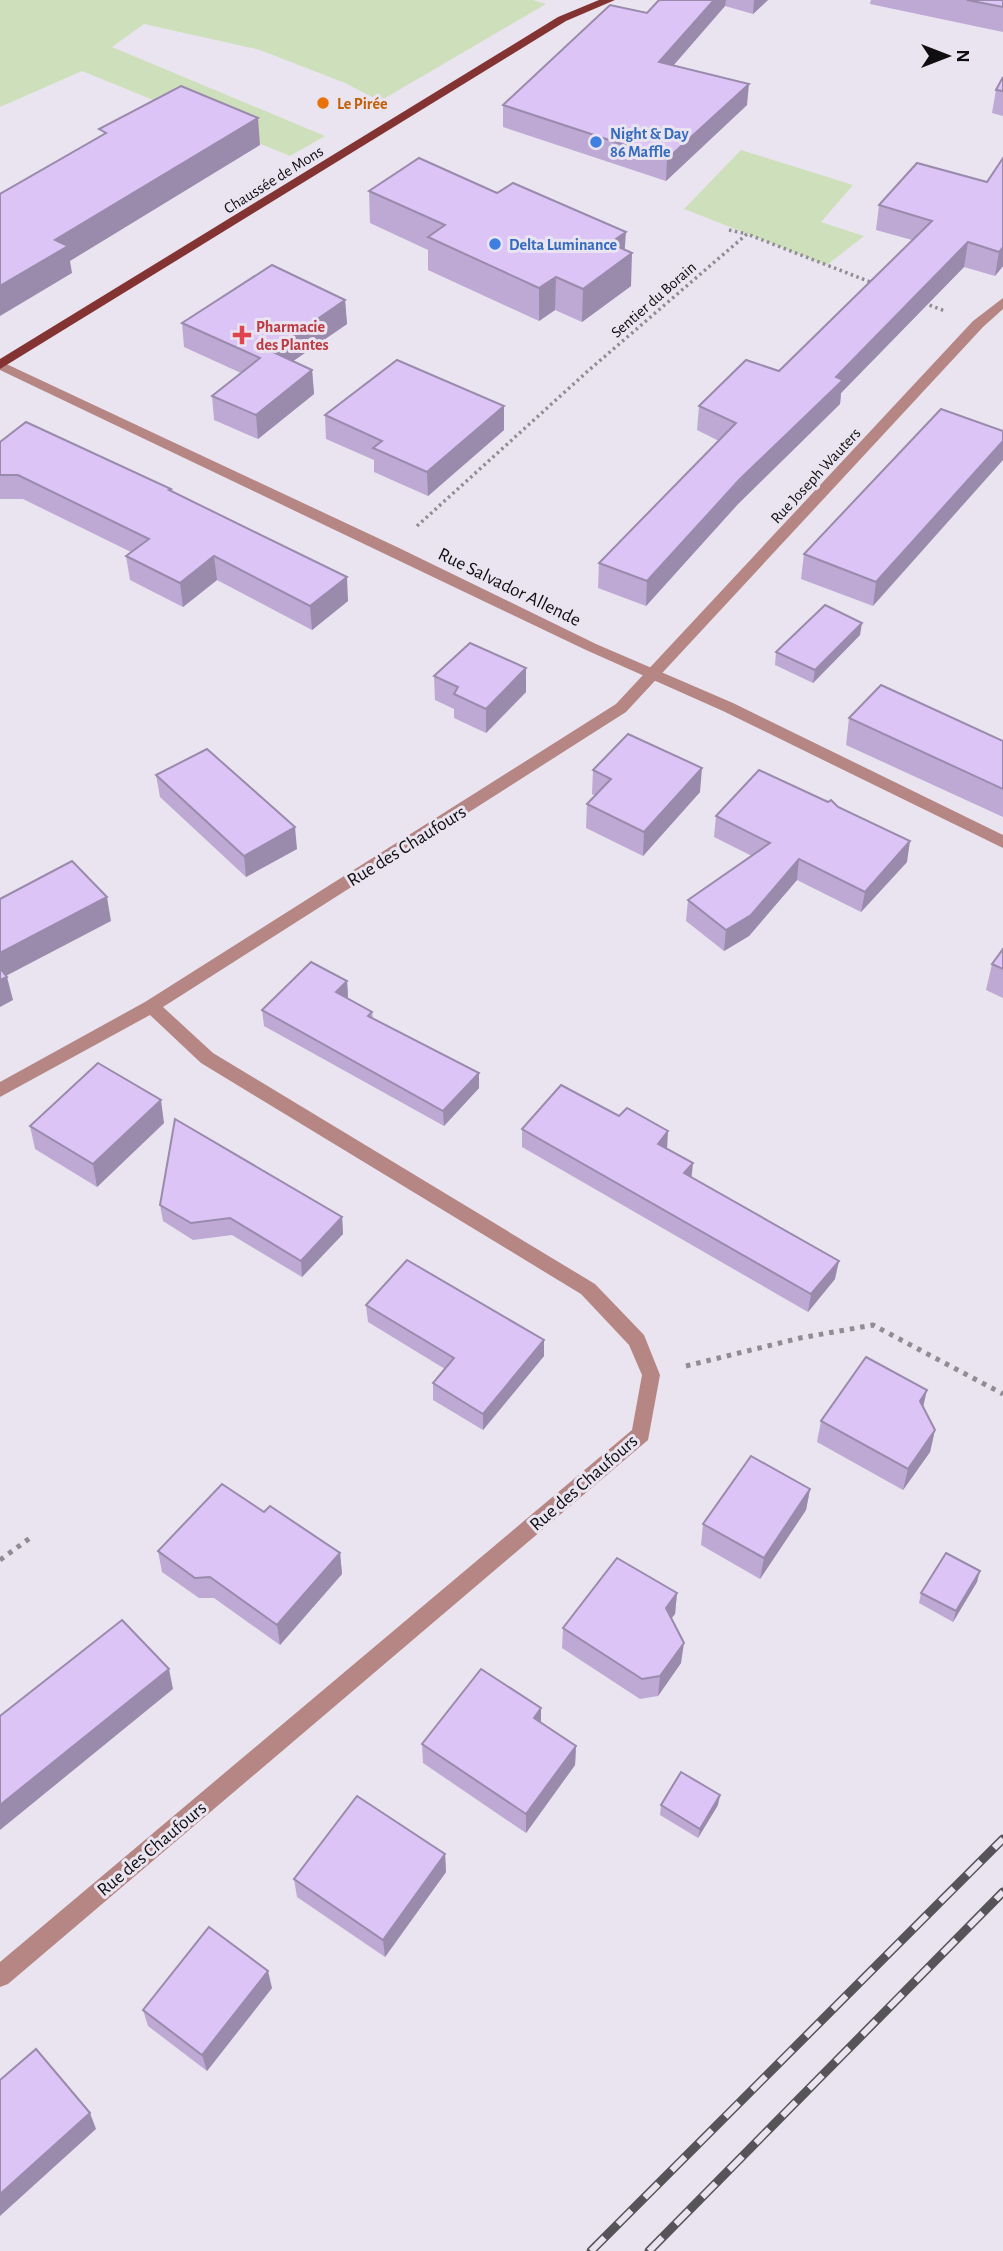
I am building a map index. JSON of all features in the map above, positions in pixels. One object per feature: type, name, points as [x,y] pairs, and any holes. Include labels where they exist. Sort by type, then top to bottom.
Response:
[{"type":"main road","name":"Chaussée de Mons","points":[[562,19],[581,0]]},
{"type":"main road","name":"Chaussée de Mons","points":[[0,365],[562,19],[609,0]]},
{"type":"street","name":"Rue Joseph Wauters","points":[[655,675],[978,324],[1003,302]]},
{"type":"street","name":"Rue Salvador Allende","points":[[0,365],[591,648],[728,708],[1003,842]]},
{"type":"street","name":"Rue des Chaufours","points":[[0,1090],[151,1006],[621,708],[655,675]]},
{"type":"street","points":[[151,1006],[207,1058],[588,1289],[637,1340],[651,1375]]},
{"type":"street","name":"Rue des Chaufours","points":[[0,1976],[641,1434],[651,1375]]},
{"type":"path","points":[[729,230],[747,234],[878,285]]},
{"type":"path","name":"Sentier du Borain","points":[[391,550],[589,370],[747,234]]},
{"type":"path","points":[[915,300],[978,324]]},
{"type":"path","points":[[651,1375],[800,1338],[873,1325],[1003,1394]]},
{"type":"path","points":[[0,1560],[30,1538]]},
{"type":"green space","points":[[0,0],[533,0],[546,4],[380,101],[345,83],[260,50],[144,24],[112,47],[325,136],[290,156],[82,71],[0,107]]},
{"type":"green space","points":[[741,150],[853,185],[821,222],[864,236],[827,265],[684,209]]},
{"type":"building","points":[[659,0],[714,0],[659,62],[749,84],[667,159],[503,105],[610,5],[647,13]]},
{"type":"building","points":[[967,0],[1003,0],[1003,7]]},
{"type":"building","points":[[1003,77],[1003,91],[996,90]]},
{"type":"building","points":[[181,86],[258,118],[55,240],[68,246],[0,286],[0,194],[106,133],[99,129]]},
{"type":"building","points":[[419,158],[497,193],[513,183],[626,232],[610,243],[632,253],[583,289],[556,277],[539,288],[428,237],[445,225],[369,191]]},
{"type":"building","points":[[1003,158],[1003,247],[999,252],[968,242],[836,377],[843,380],[740,479],[647,581],[599,563],[736,423],[699,406],[746,360],[779,371],[932,221],[879,205],[917,163],[987,182]]},
{"type":"building","points":[[272,265],[345,300],[271,351],[312,370],[256,415],[212,396],[260,358],[182,323]]},
{"type":"building","points":[[397,360],[504,406],[427,472],[373,448],[382,441],[325,415]]},
{"type":"building","points":[[941,409],[1003,431],[1003,441],[876,582],[804,554]]},
{"type":"building","points":[[26,422],[171,489],[169,490],[347,577],[310,606],[214,556],[180,583],[126,556],[149,539],[18,475],[0,475],[0,442]]},
{"type":"building","points":[[825,605],[862,623],[815,670],[776,652]]},
{"type":"building","points":[[470,643],[526,668],[486,709],[454,694],[458,687],[434,676]]},
{"type":"building","points":[[881,685],[1003,741],[1003,789],[849,718]]},
{"type":"building","points":[[628,734],[702,768],[644,832],[587,804],[611,779],[593,770]]},
{"type":"building","points":[[207,749],[295,827],[244,856],[156,775]]},
{"type":"building","points":[[759,770],[828,802],[831,800],[838,807],[910,841],[865,892],[799,859],[751,915],[726,930],[688,900],[770,843],[716,816]]},
{"type":"building","points":[[72,861],[107,897],[0,953],[0,899]]},
{"type":"building","points":[[1003,949],[1003,969],[992,964]]},
{"type":"building","points":[[311,962],[347,981],[336,992],[372,1012],[368,1016],[479,1073],[443,1111],[262,1010]]},
{"type":"building","points":[[0,968],[7,977],[0,980]]},
{"type":"building","points":[[98,1063],[161,1100],[93,1164],[30,1126]]},
{"type":"building","points":[[561,1085],[619,1116],[627,1108],[668,1131],[658,1144],[693,1163],[684,1173],[839,1261],[811,1294],[522,1129]]},
{"type":"building","points":[[175,1119],[342,1217],[301,1261],[230,1218],[191,1223],[160,1205]]},
{"type":"building","points":[[407,1260],[544,1340],[483,1414],[433,1383],[454,1358],[366,1305]]},
{"type":"building","points":[[866,1357],[927,1390],[920,1401],[935,1430],[908,1469],[821,1421]]},
{"type":"building","points":[[751,1456],[810,1489],[764,1558],[703,1524]]},
{"type":"building","points":[[222,1484],[264,1512],[270,1506],[340,1553],[277,1625],[210,1577],[195,1578],[158,1551]]},
{"type":"building","points":[[946,1553],[980,1571],[956,1611],[921,1593]]},
{"type":"building","points":[[617,1558],[677,1593],[666,1608],[684,1643],[660,1676],[642,1679],[563,1628]]},
{"type":"building","points":[[122,1620],[169,1669],[0,1805],[0,1716]]},
{"type":"building","points":[[481,1669],[541,1708],[534,1718],[576,1746],[526,1814],[422,1744]]},
{"type":"building","points":[[681,1772],[720,1795],[700,1829],[661,1805]]},
{"type":"building","points":[[357,1796],[445,1854],[383,1940],[294,1879]]},
{"type":"building","points":[[209,1927],[268,1971],[202,2055],[143,2010]]},
{"type":"building","points":[[36,2049],[90,2113],[0,2194],[0,2080]]},
{"type":"railway","points":[[591,2251],[1003,1839]]},
{"type":"railway","points":[[649,2251],[1003,1892]]},
{"type":"place","name":"Le Pirée","points":[[323,103]]},
{"type":"place","name":"Night & Day 86 Maffle","points":[[596,142]]},
{"type":"place","name":"Delta Luminance","points":[[495,244]]},
{"type":"place","name":"Pharmacie des Plantes","points":[[242,335]]}]
